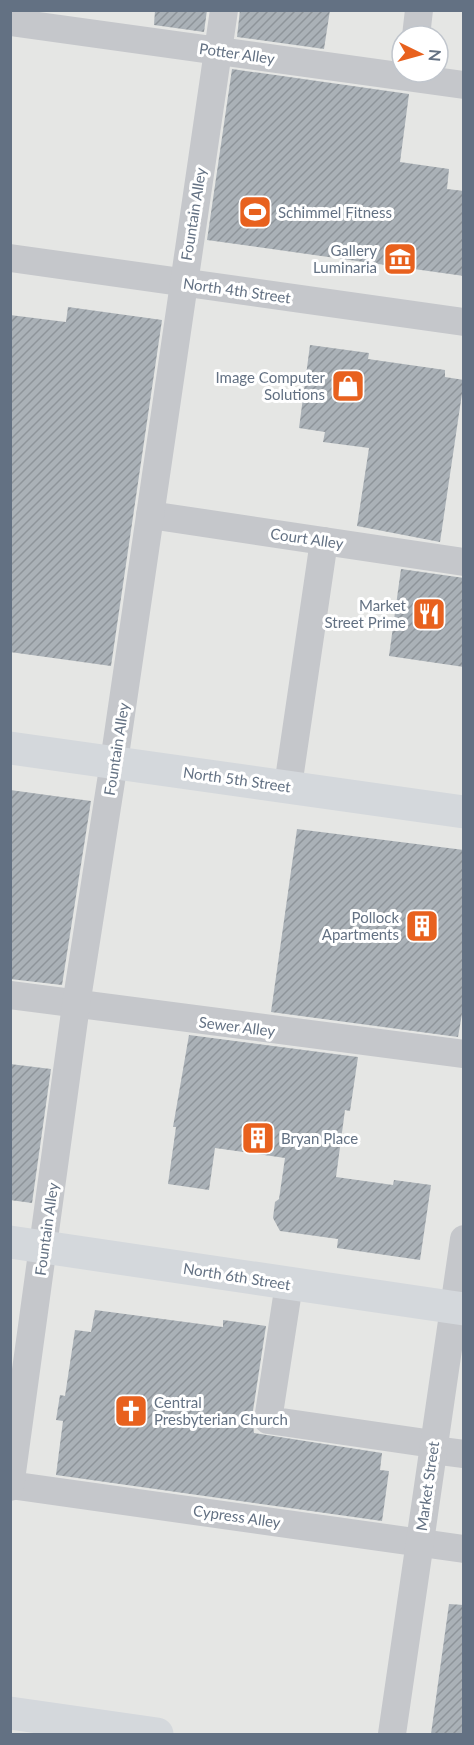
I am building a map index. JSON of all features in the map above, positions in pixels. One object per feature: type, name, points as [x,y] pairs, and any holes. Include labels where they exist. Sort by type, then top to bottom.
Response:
[{"type":"main road","name":"North 5th Street","points":[[10,748],[464,812]]},
{"type":"main road","name":"North 6th Street","points":[[10,1242],[458,1309]]},
{"type":"main road","points":[[10,1713],[157,1734]]},
{"type":"street","name":"Fountain Alley","points":[[11,1486],[76,1005],[114,762],[224,10]]},
{"type":"street","name":"Potter Alley","points":[[10,22],[390,72]]},
{"type":"street","name":"North 4th Street","points":[[10,258],[464,322]]},
{"type":"street","name":"Court Alley","points":[[150,516],[464,562]]},
{"type":"street","points":[[288,786],[324,541]]},
{"type":"street","name":"Sewer Alley","points":[[10,995],[464,1054]]},
{"type":"street","name":"Market Street","points":[[392,1734],[433,1447],[458,1309],[464,1239]]},
{"type":"street","points":[[289,1284],[268,1420],[464,1454]]},
{"type":"street","name":"Cypress Alley","points":[[11,1486],[464,1549]]},
{"type":"shaded area","points":[[11,11],[463,11],[463,1734],[11,1734]]},
{"type":"building","points":[[155,10],[207,10],[204,32],[154,25]]},
{"type":"building","points":[[240,10],[330,10],[324,49],[237,37]]},
{"type":"building","points":[[232,69],[409,94],[400,162],[449,169],[447,189],[464,191],[464,276],[207,240]]},
{"type":"building","points":[[68,307],[162,320],[111,666],[10,652],[10,315],[66,322]]},
{"type":"building","points":[[310,345],[369,353],[368,359],[445,370],[445,377],[464,380],[440,542],[357,526],[369,448],[323,442],[325,432],[299,428]]},
{"type":"building","name":"Market Street Prime","points":[[401,569],[464,578],[464,667],[389,656]]},
{"type":"building","points":[[10,790],[91,801],[62,985],[10,979]]},
{"type":"building","points":[[297,829],[464,850],[464,1002],[458,1037],[271,1012]]},
{"type":"building","name":"Bryan Place","points":[[189,1035],[358,1057],[350,1111],[345,1110],[336,1177],[393,1185],[394,1180],[431,1185],[420,1260],[337,1248],[338,1239],[280,1231],[273,1218],[275,1202],[279,1199],[285,1158],[215,1148],[209,1190],[168,1184],[176,1127],[173,1127]]},
{"type":"building","points":[[10,1064],[51,1069],[32,1203],[10,1200]]},
{"type":"building","points":[[95,1310],[223,1327],[223,1320],[266,1326],[252,1417],[254,1433],[382,1453],[380,1470],[389,1471],[382,1521],[56,1475],[63,1421],[56,1420],[60,1395],[65,1396],[75,1330],[91,1332]]},
{"type":"building","points":[[449,1604],[464,1605],[464,1734],[431,1734]]},
{"type":"place","name":"Schimmel Fitness","points":[[255,212]]},
{"type":"place","name":"Gallery Luminaria","points":[[400,259]]},
{"type":"place","name":"Image Computer Solutions","points":[[348,386]]},
{"type":"place","name":"Market Street Prime","points":[[429,614]]},
{"type":"place","name":"Pollock Apartments","points":[[422,926]]},
{"type":"place","name":"Bryan Place","points":[[258,1138]]},
{"type":"place","name":"Central Presbyterian Church","points":[[131,1411]]}]
